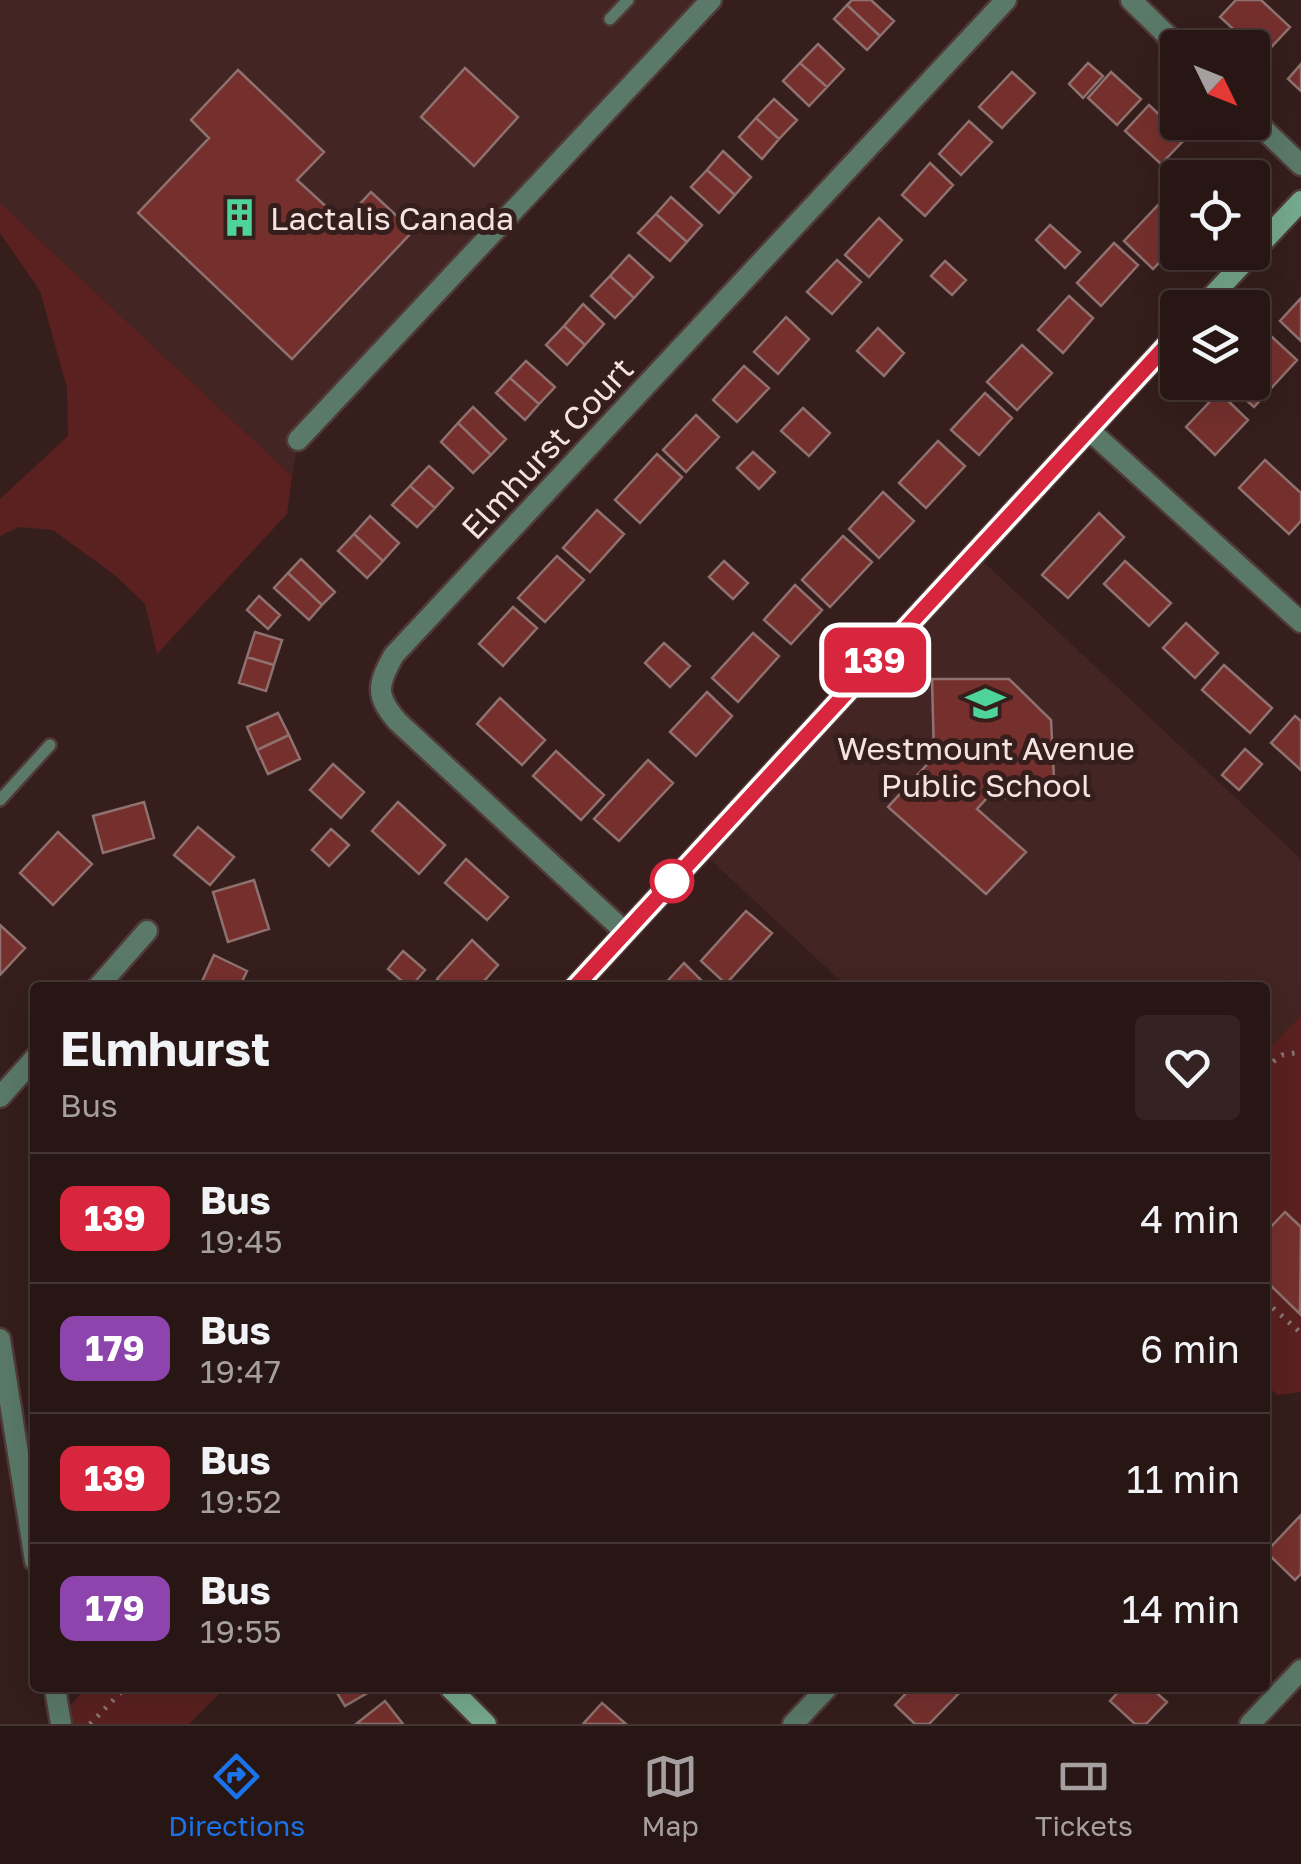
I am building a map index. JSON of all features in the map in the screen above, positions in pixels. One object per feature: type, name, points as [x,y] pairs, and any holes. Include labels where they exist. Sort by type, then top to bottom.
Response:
[{"type":"street","points":[[298,440],[711,0]]},
{"type":"street","name":"Elmhurst Court","points":[[625,932],[398,722],[383,704],[380,680],[394,655],[1006,0]]},
{"type":"street","points":[[1132,0],[1162,30]]},
{"type":"street","points":[[1270,135],[1301,165]]},
{"type":"street","points":[[1218,290],[1301,201]]},
{"type":"street","points":[[579,982],[1160,352]]},
{"type":"street","points":[[1088,428],[1301,622]]},
{"type":"street","points":[[102,982],[147,931]]},
{"type":"street","points":[[0,1097],[30,1064]]},
{"type":"street","points":[[0,1338],[30,1529]]},
{"type":"street","points":[[1250,1724],[1301,1670]]},
{"type":"street","points":[[56,1692],[61,1724]]},
{"type":"street","points":[[454,1692],[486,1724]]},
{"type":"street","points":[[793,1724],[823,1692]]},
{"type":"lane","points":[[610,19],[628,0]]},
{"type":"lane","points":[[0,800],[50,745]]},
{"type":"path","points":[[1270,1064],[1282,1055],[1301,1052]]},
{"type":"path","points":[[1270,1306],[1301,1333]]},
{"type":"path","points":[[90,1724],[121,1692]]},
{"type":"shaded area","points":[[0,0],[712,0],[298,444],[292,476],[0,203]]},
{"type":"shaded area","points":[[0,203],[292,476],[287,514],[157,654],[145,604],[117,577],[53,530],[19,527],[0,536],[0,499],[68,436],[67,388],[40,291],[0,233]]},
{"type":"shaded area","name":"Westmount Avenue Public School","points":[[975,554],[1301,859],[1301,1015],[1270,1049],[1270,982],[842,982],[702,852]]},
{"type":"shaded area","points":[[1301,1015],[1301,1392],[1277,1395],[1270,1388],[1270,1049]]},
{"type":"shaded area","points":[[82,1692],[221,1692],[189,1724],[64,1724],[62,1714]]},
{"type":"building","points":[[852,0],[871,0],[894,21],[880,36],[847,5]]},
{"type":"building","points":[[1236,0],[1261,0],[1290,27],[1270,48],[1270,30],[1234,30],[1220,17]]},
{"type":"building","points":[[847,5],[880,36],[867,50],[834,19]]},
{"type":"building","points":[[818,44],[844,69],[827,87],[800,63]]},
{"type":"building","points":[[800,63],[827,87],[809,106],[783,81]]},
{"type":"building","points":[[1088,63],[1103,76],[1083,98],[1069,84]]},
{"type":"building","points":[[1301,64],[1301,91],[1288,79]]},
{"type":"building","points":[[465,68],[518,117],[474,166],[421,117]]},
{"type":"building","name":"Lactalis Canada","points":[[238,70],[324,152],[297,180],[343,222],[371,192],[413,231],[292,359],[138,213],[209,138],[191,120]]},
{"type":"building","points":[[1012,72],[1035,93],[1002,128],[979,107]]},
{"type":"building","points":[[1111,72],[1141,99],[1117,125],[1088,98]]},
{"type":"building","points":[[774,99],[797,120],[779,139],[756,118]]},
{"type":"building","points":[[1149,105],[1160,115],[1160,140],[1184,140],[1160,163],[1125,131]]},
{"type":"building","points":[[756,118],[779,139],[762,159],[739,137]]},
{"type":"building","points":[[969,121],[992,142],[961,175],[939,154]]},
{"type":"building","points":[[723,151],[751,177],[735,195],[707,170]]},
{"type":"building","points":[[930,163],[953,185],[925,216],[902,195]]},
{"type":"building","points":[[707,170],[735,195],[719,213],[691,187]]},
{"type":"building","points":[[671,197],[702,225],[687,242],[656,214]]},
{"type":"building","points":[[1160,203],[1160,262],[1153,269],[1124,241]]},
{"type":"building","points":[[656,214],[687,242],[670,261],[638,233]]},
{"type":"building","points":[[879,218],[902,240],[869,277],[845,255]]},
{"type":"building","points":[[1050,225],[1080,252],[1065,268],[1036,240]]},
{"type":"building","points":[[1114,243],[1138,265],[1101,306],[1077,283]]},
{"type":"building","points":[[629,255],[653,277],[634,298],[610,276]]},
{"type":"building","points":[[837,260],[861,282],[832,314],[807,292]]},
{"type":"building","points":[[945,261],[966,280],[952,295],[931,276]]},
{"type":"building","points":[[610,276],[634,298],[615,318],[591,296]]},
{"type":"building","points":[[1069,296],[1093,318],[1063,353],[1038,330]]},
{"type":"building","points":[[1301,298],[1301,341],[1280,321]]},
{"type":"building","points":[[583,304],[604,324],[585,345],[564,326]]},
{"type":"building","points":[[786,317],[809,339],[778,374],[754,352]]},
{"type":"building","points":[[564,326],[585,345],[567,365],[546,345]]},
{"type":"building","points":[[878,328],[904,353],[884,376],[857,351]]},
{"type":"building","points":[[1270,339],[1297,360],[1270,390]]},
{"type":"building","points":[[1022,345],[1052,373],[1017,410],[987,382]]},
{"type":"building","points":[[526,361],[555,387],[539,404],[510,378]]},
{"type":"building","points":[[744,366],[769,388],[737,422],[713,400]]},
{"type":"building","points":[[510,378],[539,404],[525,420],[496,393]]},
{"type":"building","points":[[985,393],[1012,418],[979,455],[951,430]]},
{"type":"building","points":[[1211,400],[1227,400],[1248,420],[1215,455],[1186,427]]},
{"type":"building","points":[[473,407],[506,439],[491,455],[458,423]]},
{"type":"building","points":[[803,408],[830,433],[809,456],[781,431]]},
{"type":"building","points":[[696,415],[719,437],[686,472],[663,450]]},
{"type":"building","points":[[458,423],[491,455],[473,473],[441,442]]},
{"type":"building","points":[[938,441],[965,466],[926,508],[899,483]]},
{"type":"building","points":[[753,452],[775,472],[759,489],[737,468]]},
{"type":"building","points":[[657,454],[682,477],[640,523],[615,500]]},
{"type":"building","points":[[1265,460],[1301,493],[1301,521],[1289,534],[1239,488]]},
{"type":"building","points":[[429,466],[453,488],[435,508],[410,486]]},
{"type":"building","points":[[410,486],[435,508],[417,527],[392,505]]},
{"type":"building","points":[[883,492],[914,521],[879,558],[849,529]]},
{"type":"building","points":[[597,510],[624,534],[590,572],[563,548]]},
{"type":"building","points":[[1099,513],[1124,537],[1068,598],[1042,575]]},
{"type":"building","points":[[370,516],[399,543],[383,561],[354,534]]},
{"type":"building","points":[[354,534],[383,561],[367,578],[338,551]]},
{"type":"building","points":[[843,536],[872,562],[830,607],[802,580]]},
{"type":"building","points":[[557,556],[584,580],[545,622],[518,598]]},
{"type":"building","points":[[301,559],[335,592],[322,605],[288,573]]},
{"type":"building","points":[[724,561],[748,583],[733,599],[709,577]]},
{"type":"building","points":[[1125,561],[1171,603],[1149,626],[1104,584]]},
{"type":"building","points":[[288,573],[322,605],[309,620],[274,588]]},
{"type":"building","points":[[795,585],[822,610],[791,644],[764,620]]},
{"type":"building","points":[[259,596],[280,615],[268,629],[247,610]]},
{"type":"building","points":[[513,607],[537,628],[503,666],[479,644]]},
{"type":"building","points":[[1186,623],[1218,653],[1195,678],[1163,648]]},
{"type":"building","points":[[255,632],[282,640],[274,665],[247,657]]},
{"type":"building","points":[[753,633],[779,656],[738,702],[712,678]]},
{"type":"building","points":[[664,643],[690,666],[670,687],[645,663]]},
{"type":"building","points":[[247,657],[274,665],[266,691],[239,683]]},
{"type":"building","points":[[1224,665],[1272,708],[1250,733],[1202,690]]},
{"type":"building","points":[[932,679],[1009,679],[1051,720],[1055,798],[987,798],[977,809],[1026,852],[986,894],[888,807],[934,757]]},
{"type":"building","points":[[707,692],[732,716],[696,756],[670,732]]},
{"type":"building","points":[[500,698],[545,740],[522,765],[477,724]]},
{"type":"building","points":[[278,713],[289,735],[257,750],[247,727]]},
{"type":"building","points":[[1295,716],[1301,721],[1301,770],[1271,743]]},
{"type":"building","points":[[289,735],[300,759],[268,774],[257,750]]},
{"type":"building","points":[[1245,749],[1262,764],[1239,790],[1222,775]]},
{"type":"building","points":[[556,751],[604,795],[581,820],[533,776]]},
{"type":"building","points":[[648,760],[673,783],[619,841],[594,819]]},
{"type":"building","points":[[333,764],[364,792],[341,818],[310,790]]},
{"type":"building","points":[[144,802],[154,838],[103,853],[93,816]]},
{"type":"building","points":[[398,802],[445,845],[419,874],[372,831]]},
{"type":"building","points":[[198,827],[234,857],[210,885],[174,855]]},
{"type":"building","points":[[331,829],[349,845],[329,866],[312,850]]},
{"type":"building","points":[[58,832],[92,864],[53,905],[20,873]]},
{"type":"building","points":[[466,859],[508,897],[487,920],[445,883]]},
{"type":"building","points":[[254,880],[269,929],[228,942],[213,892]]},
{"type":"building","points":[[746,911],[772,933],[728,982],[701,961]]},
{"type":"building","points":[[0,925],[25,948],[0,975]]},
{"type":"building","points":[[472,940],[498,965],[483,982],[437,979]]},
{"type":"building","points":[[403,951],[425,970],[415,982],[403,982],[388,969]]},
{"type":"building","points":[[214,955],[247,971],[242,982],[202,982]]},
{"type":"building","points":[[684,963],[703,982],[667,982]]},
{"type":"building","points":[[1285,1212],[1301,1227],[1300,1314],[1270,1285],[1270,1228]]},
{"type":"building","points":[[1301,1515],[1301,1574],[1295,1580],[1270,1556],[1270,1548]]},
{"type":"building","points":[[336,1692],[369,1692],[345,1706]]},
{"type":"building","points":[[907,1692],[960,1692],[929,1724],[915,1724],[895,1705]]},
{"type":"building","points":[[1118,1692],[1156,1692],[1167,1702],[1146,1724],[1135,1724],[1110,1701]]},
{"type":"building","points":[[385,1701],[403,1724],[356,1724]]},
{"type":"building","points":[[602,1703],[626,1724],[583,1724]]},
{"type":"bus line","name":"139","points":[[580,982],[1160,352]]},
{"type":"place","name":"Lactalis Canada","points":[[240,218]]},
{"type":"place","name":"Westmount Avenue Public School","points":[[986,703]]}]
